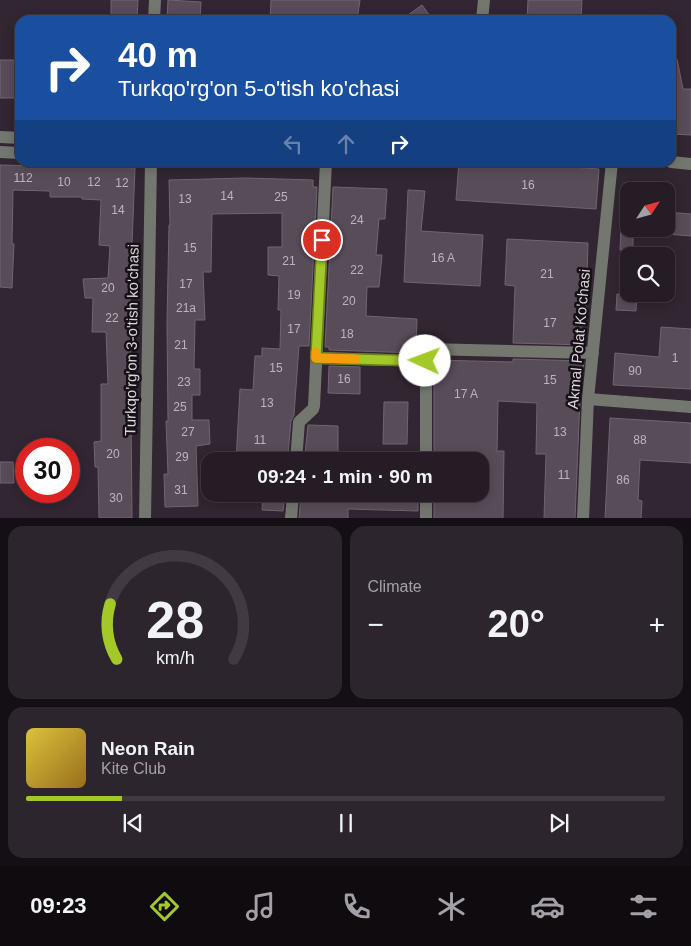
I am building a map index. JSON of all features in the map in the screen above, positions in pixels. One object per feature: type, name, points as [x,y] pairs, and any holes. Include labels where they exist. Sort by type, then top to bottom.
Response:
[{"type":"street","points":[[154,15],[155,0]]},
{"type":"street","points":[[482,15],[484,0]]},
{"type":"street","points":[[0,137],[15,138]]},
{"type":"street","points":[[0,152],[15,153]]},
{"type":"street","points":[[676,162],[691,164]]},
{"type":"street","name":"Turkqo'rg'on 3-o'tish ko'chasi","points":[[145,518],[151,167]]},
{"type":"street","points":[[297,452],[299,422],[314,406],[326,167]]},
{"type":"street","name":"Akmal Polat Ko'chasi","points":[[583,518],[588,399],[612,167]]},
{"type":"street","points":[[316,358],[593,353]]},
{"type":"street","points":[[425,355],[426,452]]},
{"type":"street","points":[[588,399],[691,407]]},
{"type":"street","points":[[291,518],[292,502]]},
{"type":"street","points":[[426,502],[426,518]]},
{"type":"building","points":[[111,0],[138,0],[137,15],[111,15]]},
{"type":"building","points":[[168,0],[201,2],[200,15],[167,15]]},
{"type":"building","points":[[271,0],[360,0],[358,15],[270,15]]},
{"type":"building","points":[[528,0],[582,0],[581,15],[527,15]]},
{"type":"building","points":[[422,5],[429,15],[408,15]]},
{"type":"building","points":[[676,59],[683,89],[691,89],[691,135],[676,134]]},
{"type":"building","points":[[0,60],[15,60],[15,98],[0,98]]},
{"type":"building","points":[[0,165],[15,165],[15,167],[135,168],[130,297],[132,518],[99,518],[98,467],[95,467],[94,442],[101,441],[101,384],[108,384],[106,332],[92,332],[93,298],[85,298],[83,279],[108,278],[110,246],[99,245],[101,200],[82,199],[82,197],[50,197],[50,191],[13,190],[12,244],[14,244],[12,288],[0,287]]},
{"type":"building","points":[[459,167],[571,167],[599,169],[596,209],[456,200]]},
{"type":"building","points":[[246,178],[313,180],[313,187],[317,187],[309,346],[299,346],[294,415],[291,421],[288,452],[236,452],[240,389],[253,390],[255,356],[262,356],[262,348],[280,349],[281,310],[278,310],[279,276],[268,275],[268,247],[282,247],[282,213],[212,214],[211,272],[203,272],[205,320],[195,320],[194,369],[200,369],[200,395],[192,395],[192,420],[209,420],[210,444],[196,446],[198,506],[165,507],[164,474],[168,474],[166,421],[168,421],[169,180]]},
{"type":"building","points":[[333,187],[387,189],[385,219],[379,219],[376,255],[382,255],[379,287],[367,287],[366,316],[417,319],[416,353],[329,350],[329,347],[325,347]]},
{"type":"building","points":[[408,190],[425,191],[421,231],[483,235],[480,286],[404,282]]},
{"type":"building","points":[[675,213],[691,214],[691,236],[675,235]]},
{"type":"building","points":[[621,238],[633,238],[633,247],[620,247]]},
{"type":"building","points":[[507,239],[588,243],[585,345],[513,343],[515,286],[505,285]]},
{"type":"building","points":[[617,294],[620,294],[620,302],[637,302],[636,311],[616,310]]},
{"type":"building","points":[[661,327],[691,329],[691,389],[613,385],[615,353],[659,357]]},
{"type":"building","points":[[513,359],[584,361],[580,398],[575,518],[544,518],[546,454],[536,454],[537,403],[498,401],[497,451],[504,451],[503,518],[434,518],[434,502],[489,502],[489,452],[434,452],[434,360],[513,362]]},
{"type":"building","points":[[329,366],[360,367],[360,394],[328,393]]},
{"type":"building","points":[[384,402],[408,402],[407,444],[383,444]]},
{"type":"building","points":[[610,418],[691,423],[691,463],[640,460],[638,500],[642,501],[641,518],[605,518]]},
{"type":"building","points":[[308,425],[338,426],[338,452],[305,452]]},
{"type":"building","points":[[0,462],[13,462],[14,483],[0,483]]},
{"type":"building","points":[[262,502],[284,502],[283,511],[262,510]]},
{"type":"building","points":[[300,502],[418,502],[418,511],[348,509],[348,518],[299,518]]},
{"type":"slow traffic","points":[[316,352],[316,358],[356,359]]},
{"type":"route","points":[[322,240],[316,358],[425,361]]}]
